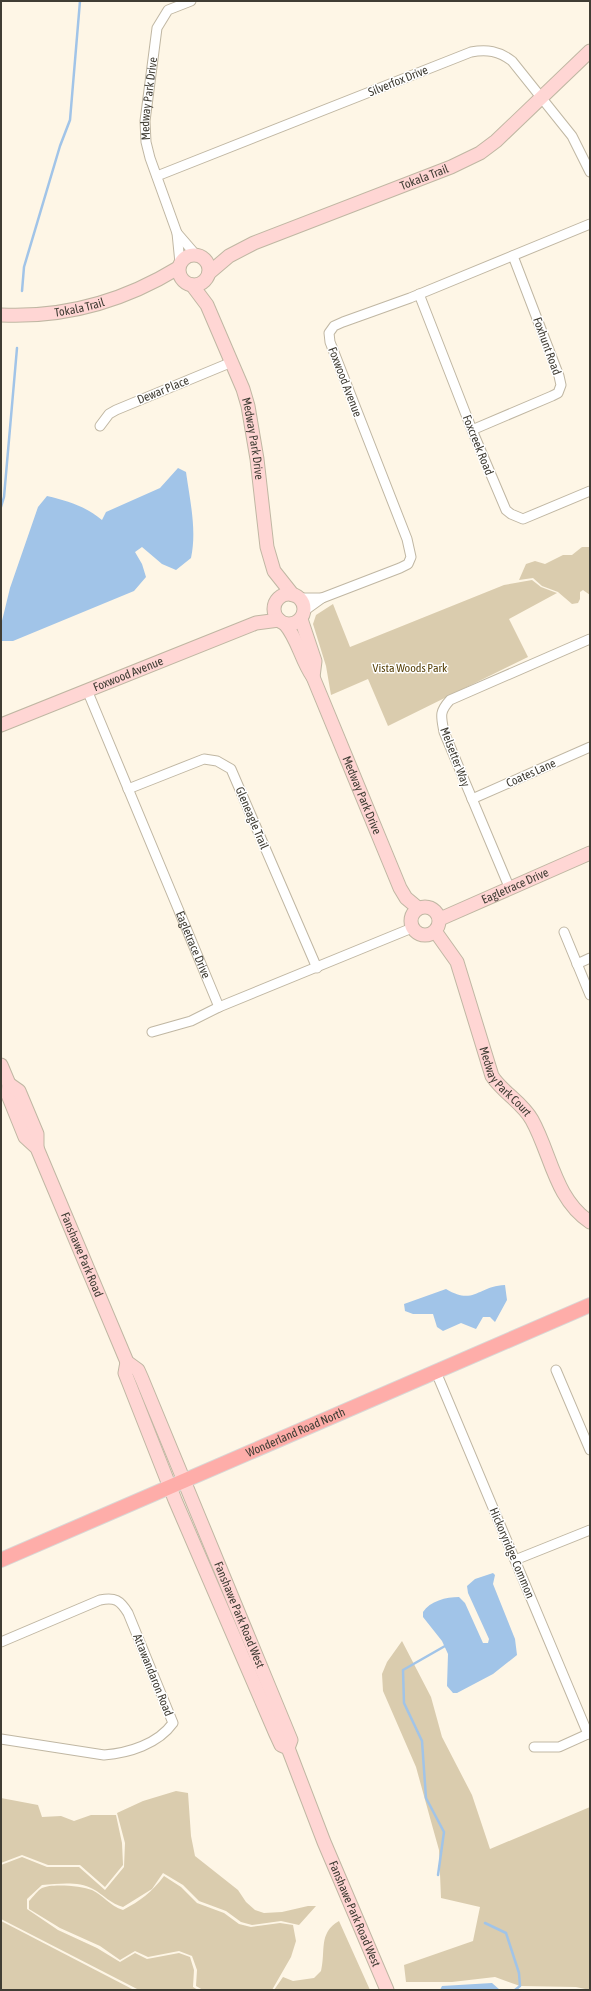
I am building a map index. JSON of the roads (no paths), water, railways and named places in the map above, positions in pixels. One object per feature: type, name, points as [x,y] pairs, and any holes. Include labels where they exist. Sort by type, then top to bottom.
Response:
[{"type":"main road","name":"Wonderland Road North","points":[[1,1560],[590,1305]]},
{"type":"street","name":"Medway Park Drive","points":[[179,265],[177,233],[146,142],[145,121],[157,28],[168,10],[191,1]]},
{"type":"street","name":"Silverfox Drive","points":[[157,176],[471,52],[481,50],[500,53],[512,61],[572,136],[590,172]]},
{"type":"street","name":"Tokala Trail","points":[[207,277],[229,256],[254,243],[451,168],[480,153],[496,141],[590,51]]},
{"type":"street","name":"Foxwood Avenue","points":[[302,615],[322,598],[400,568],[408,564],[411,557],[407,539],[330,342],[329,333],[334,326],[418,294],[590,224]]},
{"type":"street","name":"Medway Park Drive","points":[[177,233],[200,256]]},
{"type":"street","points":[[186,256],[200,256],[209,268],[207,277],[197,285],[187,283],[178,272],[179,265],[186,256]]},
{"type":"street","name":"Tokala Trail","points":[[200,256],[229,256]]},
{"type":"street","name":"Foxhunt Road","points":[[472,430],[558,393],[561,385],[551,353],[513,256]]},
{"type":"street","name":"Tokala Trail","points":[[1,315],[44,315],[82,309],[124,295],[154,282],[179,265]]},
{"type":"street","name":"Medway Park Drive","points":[[207,277],[208,305],[232,362],[248,406],[257,459],[268,547],[274,571],[278,578],[296,596]]},
{"type":"street","name":"Tokala Trail","points":[[154,282],[187,283]]},
{"type":"street","name":"Medway Park Drive","points":[[187,283],[208,305]]},
{"type":"street","name":"Foxcreek Road","points":[[418,294],[502,503],[511,514],[523,519],[590,491]]},
{"type":"street","name":"Dewar Place","points":[[100,426],[109,414],[116,410],[232,362]]},
{"type":"street","name":"Medway Park Drive","points":[[276,604],[278,578]]},
{"type":"street","points":[[284,595],[296,596],[304,606],[302,615],[294,624],[282,622],[275,611],[276,604],[284,595]]},
{"type":"street","name":"Foxwood Avenue","points":[[296,596],[322,598]]},
{"type":"street","name":"Foxwood Avenue","points":[[256,623],[276,604]]},
{"type":"street","name":"Medway Park Drive","points":[[302,615],[314,661],[313,677]]},
{"type":"street","name":"Medway Park Drive","points":[[282,622],[292,632],[304,664],[313,677],[400,888],[406,898],[418,908]]},
{"type":"street","name":"Foxwood Avenue","points":[[1,725],[256,623],[282,622]]},
{"type":"street","name":"Melsetter Way","points":[[510,889],[444,732],[442,721],[443,708],[450,700],[590,639]]},
{"type":"street","name":"Eagletrace Drive","points":[[87,690],[220,1007]]},
{"type":"street","name":"Coates Lane","points":[[472,799],[590,747]]},
{"type":"street","name":"Gleneagle Trail","points":[[128,789],[204,759],[217,761],[231,769],[317,968]]},
{"type":"street","name":"Eagletrace Drive","points":[[437,925],[510,889],[590,853]]},
{"type":"street","points":[[423,906],[434,910],[437,925],[427,936],[421,935],[412,928],[411,917],[418,908],[423,906]]},
{"type":"street","name":"Medway Park Court","points":[[437,925],[457,962],[492,1076],[499,1086],[532,1119],[566,1200],[580,1215],[590,1222]]},
{"type":"street","points":[[152,1032],[191,1021],[220,1007],[412,928]]},
{"type":"street","points":[[564,932],[590,995]]},
{"type":"street","points":[[577,964],[590,958]]},
{"type":"street","name":"Fanshawe Park Road","points":[[1,1065],[9,1084],[18,1091],[37,1134],[37,1148],[127,1362],[138,1370],[185,1481]]},
{"type":"street","name":"Fanshawe Park Road","points":[[127,1362],[125,1373],[170,1487]]},
{"type":"street","points":[[556,1370],[590,1450]]},
{"type":"street","name":"Hickoryridge Common","points":[[436,1372],[589,1734]]},
{"type":"street","name":"Fanshawe Park Road West","points":[[185,1481],[291,1740],[288,1748],[324,1842],[387,1990]]},
{"type":"street","name":"Fanshawe Park Road West","points":[[170,1487],[275,1732],[281,1745],[288,1748]]},
{"type":"street","points":[[515,1560],[590,1530]]},
{"type":"street","name":"Attawandaron Road","points":[[1,1642],[100,1600],[109,1598],[117,1600],[122,1603],[128,1613],[172,1723],[160,1737],[119,1754],[104,1755],[1,1739]]},
{"type":"street","points":[[534,1747],[559,1747],[589,1734]]},
{"type":"water","points":[[178,468],[186,472],[191,505],[193,547],[191,558],[176,570],[162,564],[142,547],[135,552],[142,564],[146,577],[134,591],[13,641],[1,641],[1,625],[10,588],[38,507],[47,496],[76,505],[96,515],[102,520],[106,512],[160,488]]},
{"type":"water","points":[[505,1285],[507,1300],[495,1322],[490,1317],[483,1317],[476,1329],[461,1323],[443,1331],[437,1327],[433,1314],[413,1314],[405,1311],[404,1304],[446,1289],[463,1296],[476,1294],[488,1288]]},
{"type":"water","points":[[493,1573],[495,1575],[493,1584],[515,1639],[517,1655],[493,1674],[457,1693],[453,1693],[447,1686],[448,1654],[442,1641],[423,1617],[423,1612],[434,1602],[459,1597],[465,1603],[483,1643],[488,1643],[489,1639],[468,1593],[467,1586],[475,1579]]},
{"type":"water","points":[[492,1983],[500,1990],[440,1990],[442,1986]]},
{"type":"waterway","points":[[22,291],[24,267],[60,146],[70,120],[80,1]]},
{"type":"waterway","points":[[1,507],[4,497],[17,348]]},
{"type":"waterway","points":[[438,1875],[444,1832],[426,1798],[422,1741],[404,1703],[403,1670],[445,1646]]},
{"type":"waterway","points":[[485,1923],[506,1933],[519,1973],[520,1986],[515,1990]]},
{"type":"park label","name":"Vista Woods Park","points":[[410,668]]}]
